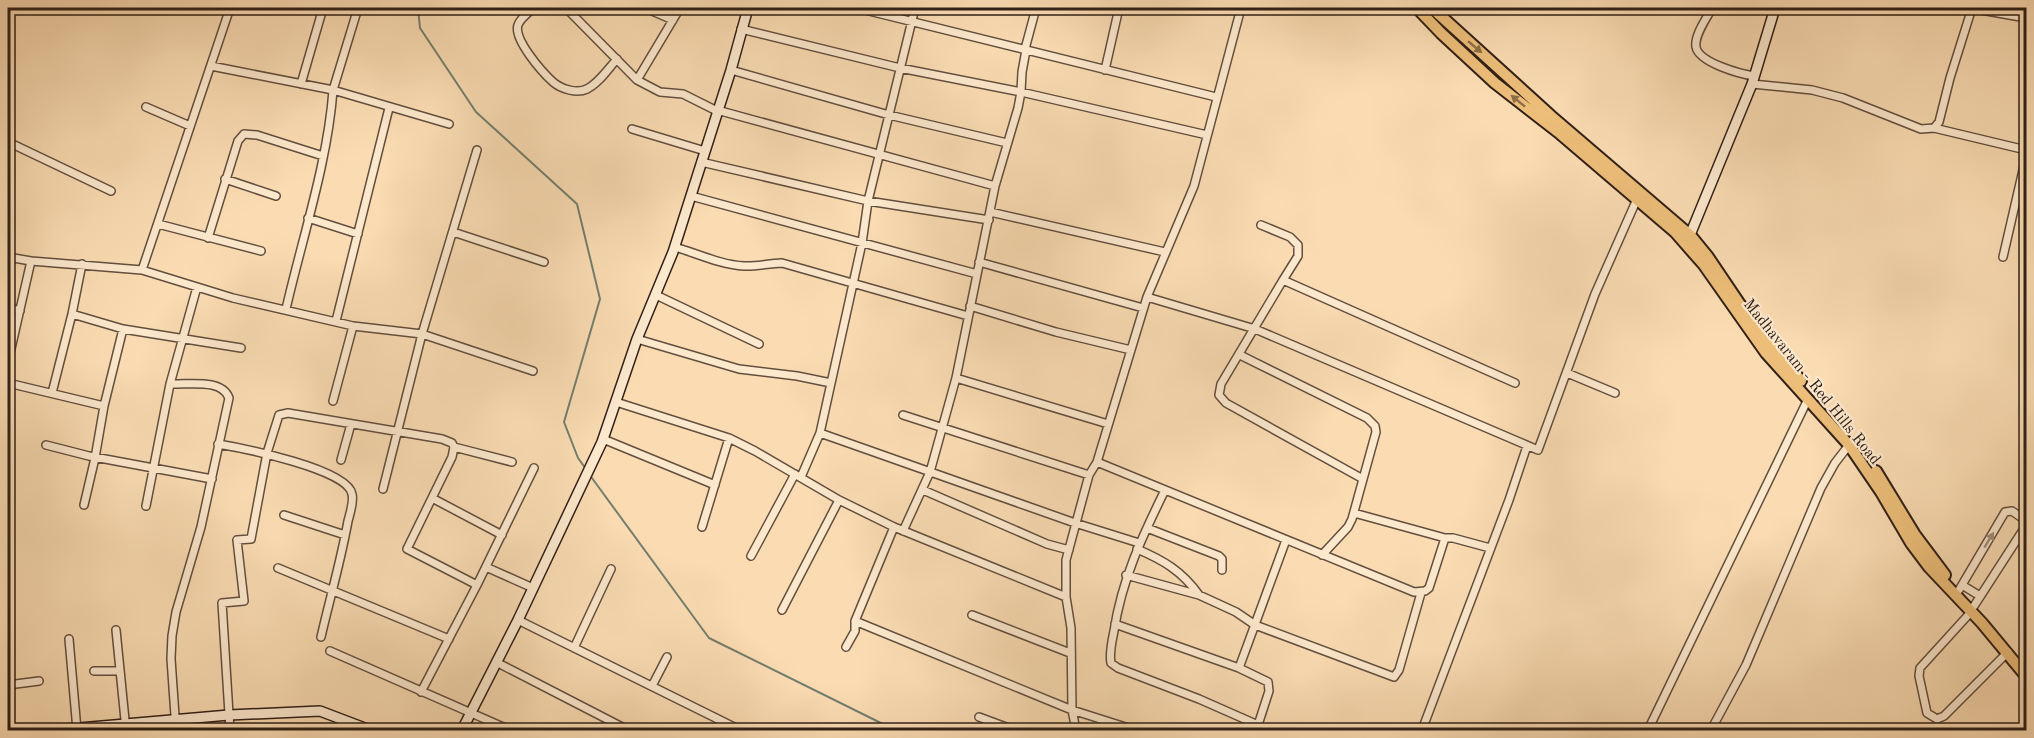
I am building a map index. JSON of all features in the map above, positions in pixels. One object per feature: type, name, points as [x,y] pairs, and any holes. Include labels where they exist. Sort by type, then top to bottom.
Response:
[{"type":"main road","name":"Madhavaram - Red Hills Road","points":[[1417,8],[1495,82],[1676,232],[1704,265],[1766,352],[1849,445],[1923,559],[1940,580],[2026,664]]},
{"type":"main road","name":"Madhavaram - Red Hills Road","points":[[1432,8],[1551,116],[1690,235],[1708,256],[1739,303],[1767,339],[1856,444],[1887,488],[1914,535],[1938,567],[1964,590],[1972,609],[2026,676]]},
{"type":"street","points":[[142,270],[230,8]]},
{"type":"street","points":[[301,84],[323,8]]},
{"type":"street","points":[[286,309],[322,156],[332,109],[333,90],[358,8]]},
{"type":"street","points":[[566,8],[637,80],[660,92],[683,94],[717,110],[995,186]]},
{"type":"street","points":[[645,8],[673,20]]},
{"type":"street","points":[[637,80],[680,8]]},
{"type":"street","points":[[462,730],[518,620],[603,440],[637,339],[675,247],[748,8]]},
{"type":"street","points":[[857,8],[1216,97]]},
{"type":"street","points":[[751,556],[798,476],[820,433],[862,243],[868,201],[915,8]]},
{"type":"street","points":[[903,531],[930,472],[956,378],[995,186],[1021,92],[1022,72],[1036,8]]},
{"type":"street","points":[[1105,69],[1119,8]]},
{"type":"street","points":[[1077,730],[1072,710],[1071,628],[1066,597],[1066,560],[1089,475],[1097,462],[1146,297],[1194,186],[1241,8]]},
{"type":"street","points":[[1712,8],[1697,38],[1696,47],[1698,52],[1723,68],[1753,80],[1812,90],[1843,99],[1921,129],[1934,128],[2026,150]]},
{"type":"street","points":[[1690,235],[1753,80],[1775,8]]},
{"type":"street","points":[[1934,128],[1939,122],[1971,8],[2026,18]]},
{"type":"street","points":[[530,9],[517,26],[518,36],[522,45],[553,82],[575,91],[586,90],[596,83],[617,60]]},
{"type":"street","points":[[741,29],[900,68],[1021,92],[1207,135]]},
{"type":"street","points":[[211,66],[333,90],[449,124]]},
{"type":"street","points":[[730,70],[889,115],[1007,143]]},
{"type":"street","points":[[146,107],[190,126]]},
{"type":"street","points":[[336,321],[389,108]]},
{"type":"street","points":[[632,129],[705,151]]},
{"type":"street","points":[[208,238],[238,141],[244,134],[257,135],[322,156]]},
{"type":"street","points":[[8,142],[111,191]]},
{"type":"street","points":[[383,489],[422,334],[477,150]]},
{"type":"street","points":[[2003,257],[2026,157]]},
{"type":"street","points":[[701,162],[868,201],[989,220]]},
{"type":"street","points":[[225,179],[276,196]]},
{"type":"street","points":[[691,196],[977,274]]},
{"type":"street","points":[[1146,297],[1255,329],[1538,450],[1595,294],[1637,200]]},
{"type":"street","points":[[990,212],[1166,252]]},
{"type":"street","points":[[308,218],[358,234]]},
{"type":"street","points":[[158,224],[261,251]]},
{"type":"street","points":[[1261,225],[1290,237],[1298,245],[1298,256],[1221,384],[1219,390],[1221,399],[1363,479]]},
{"type":"street","points":[[453,232],[544,262]]},
{"type":"street","points":[[675,247],[736,266],[782,263],[968,316]]},
{"type":"street","points":[[8,257],[142,270],[233,298],[352,326],[422,334],[533,371]]},
{"type":"street","points":[[8,362],[31,261]]},
{"type":"street","points":[[979,262],[1143,308]]},
{"type":"street","points":[[52,393],[82,264]]},
{"type":"street","points":[[1283,280],[1515,383]]},
{"type":"street","points":[[146,506],[170,384],[197,287]]},
{"type":"street","points":[[656,295],[759,344]]},
{"type":"street","points":[[970,306],[1056,332],[1131,350]]},
{"type":"street","points":[[8,308],[20,311]]},
{"type":"street","points":[[72,314],[123,329],[241,348]]},
{"type":"street","points":[[333,401],[352,326]]},
{"type":"street","points":[[84,505],[104,406],[123,329]]},
{"type":"street","points":[[637,339],[739,369],[831,383]]},
{"type":"street","points":[[1240,355],[1373,422],[1376,426],[1354,513],[1348,528],[1322,555]]},
{"type":"street","points":[[1567,373],[1615,393]]},
{"type":"street","points":[[956,378],[1108,424]]},
{"type":"street","points":[[8,383],[104,406]]},
{"type":"street","points":[[170,384],[213,385],[223,388],[229,398],[212,479],[191,564],[176,612],[172,636],[171,659],[176,730]]},
{"type":"street","points":[[1648,730],[1808,399]]},
{"type":"street","points":[[616,402],[729,438],[839,500],[894,527],[1066,597]]},
{"type":"street","points":[[230,730],[222,603],[244,601],[237,540],[251,539],[267,453],[277,418],[282,413],[441,439],[452,443],[454,447],[512,462]]},
{"type":"street","points":[[903,415],[1089,475]]},
{"type":"street","points":[[341,460],[351,424]]},
{"type":"street","points":[[820,433],[1138,546],[1183,575],[1199,595]]},
{"type":"street","points":[[702,527],[729,438]]},
{"type":"street","points":[[603,440],[715,485]]},
{"type":"street","points":[[218,444],[267,453],[330,474],[347,486],[352,494],[345,535],[321,637]]},
{"type":"street","points":[[46,445],[95,458],[212,479]]},
{"type":"street","points":[[1710,730],[1746,665],[1821,488],[1835,463],[1849,445]]},
{"type":"street","points":[[1422,730],[1509,500],[1527,446]]},
{"type":"street","points":[[454,447],[452,458],[406,549],[477,585]]},
{"type":"street","points":[[1097,462],[1414,592],[1421,592],[1429,588],[1445,538]]},
{"type":"street","points":[[421,692],[477,585],[534,468]]},
{"type":"street","points":[[923,490],[1047,544],[1069,550]]},
{"type":"street","points":[[1115,624],[1264,679],[1269,686],[1257,728],[1199,699],[1111,663],[1115,624],[1126,575],[1165,490]]},
{"type":"street","points":[[432,498],[502,535]]},
{"type":"street","points":[[782,610],[839,500]]},
{"type":"street","points":[[1980,596],[1964,590],[2005,512],[2012,511],[2025,520],[2025,527],[1972,609],[1920,668],[1919,676],[1927,713],[1930,717],[1937,719],[1944,716],[2008,652]]},
{"type":"street","points":[[1354,513],[1490,548]]},
{"type":"street","points":[[284,515],[345,535]]},
{"type":"street","points":[[846,647],[855,631],[855,621],[894,527]]},
{"type":"street","points":[[1147,528],[1220,556],[1222,570]]},
{"type":"street","points":[[1239,668],[1286,540]]},
{"type":"street","points":[[486,567],[533,588]]},
{"type":"street","points":[[278,568],[449,639]]},
{"type":"street","points":[[574,648],[611,569]]},
{"type":"street","points":[[1126,575],[1199,595],[1236,612],[1255,625],[1394,677],[1399,670],[1421,592]]},
{"type":"street","points":[[972,615],[1070,653]]},
{"type":"street","points":[[518,620],[740,730]]},
{"type":"street","points":[[855,621],[1072,710],[1135,730]]},
{"type":"street","points":[[116,630],[126,728]]},
{"type":"street","points":[[69,639],[77,730]]},
{"type":"street","points":[[330,651],[510,730]]},
{"type":"street","points":[[652,686],[667,657]]},
{"type":"street","points":[[496,662],[628,730]]},
{"type":"street","points":[[94,672],[120,670]]},
{"type":"street","points":[[8,685],[39,681]]},
{"type":"street","points":[[56,730],[126,728],[175,720],[229,715],[320,711],[370,730]]},
{"type":"street","points":[[979,717],[1014,730]]},
{"type":"street","points":[[8,723],[9,730]]},
{"type":"waterway","points":[[418,8],[420,28],[476,112],[577,204],[600,299],[564,422],[578,458],[586,469]]},
{"type":"waterway","points":[[589,474],[709,638],[895,730]]}]
